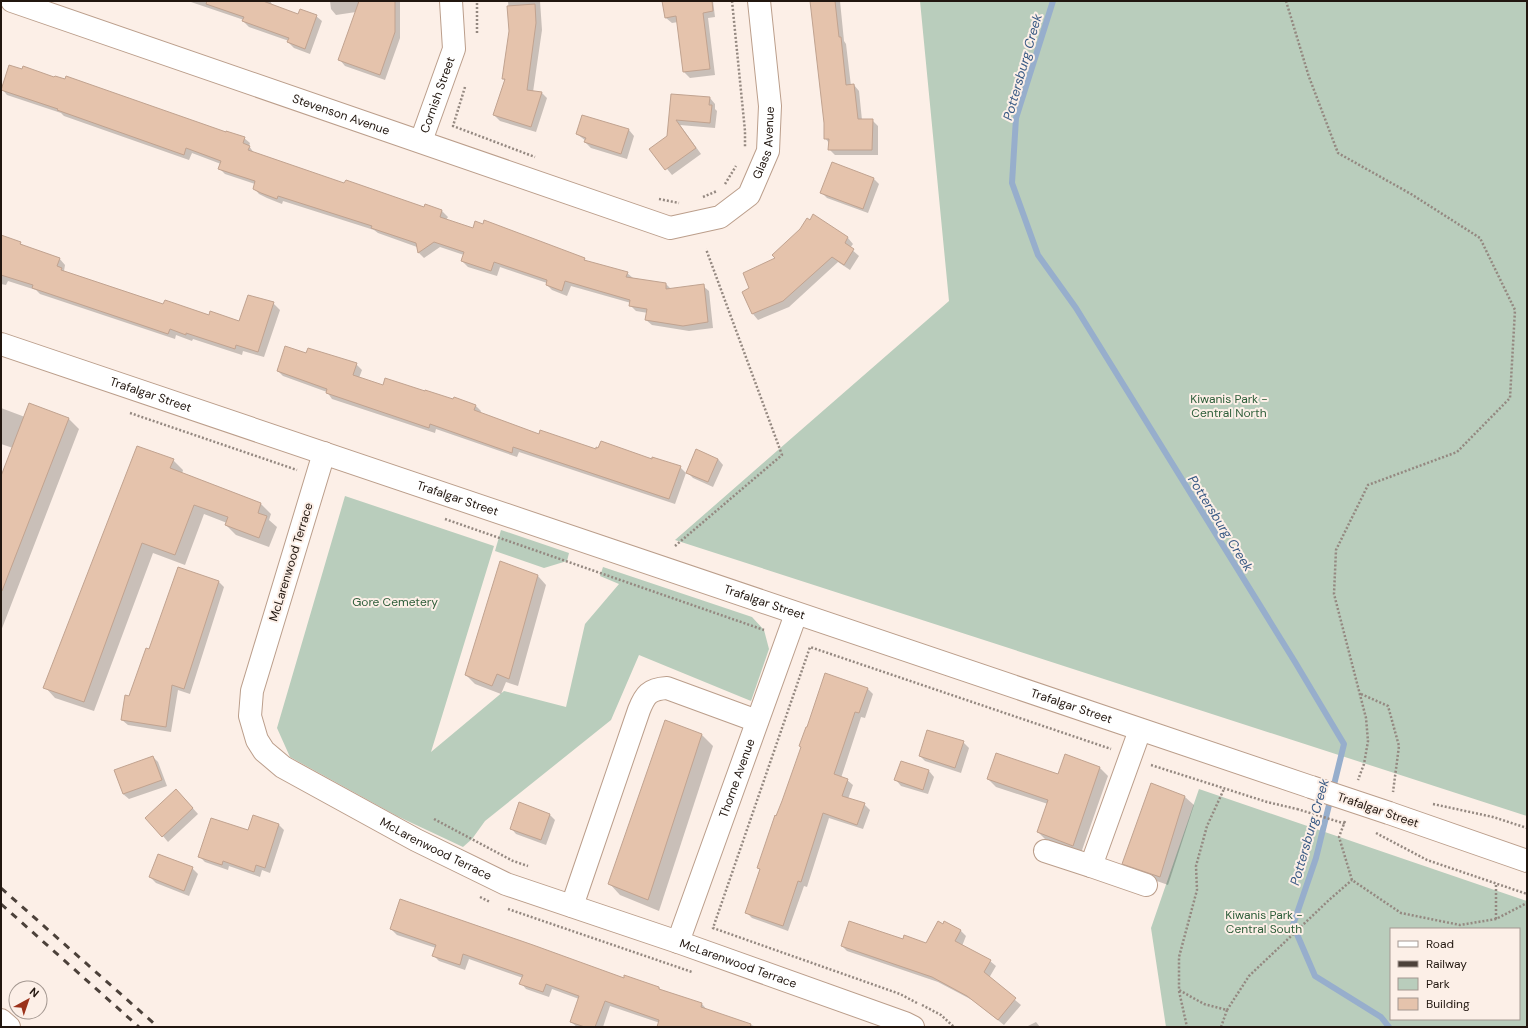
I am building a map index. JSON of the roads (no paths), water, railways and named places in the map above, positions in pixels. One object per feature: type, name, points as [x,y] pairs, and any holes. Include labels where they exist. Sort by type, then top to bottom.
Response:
[{"type":"street","name":"Stevenson Avenue","points":[[12,1],[670,228]]},
{"type":"street","name":"Cornish Street","points":[[421,141],[454,49],[451,1]]},
{"type":"street","name":"Glass Avenue","points":[[670,228],[720,217],[749,195],[768,151],[770,106],[759,1]]},
{"type":"street","name":"Trafalgar Street","points":[[1,344],[1311,787],[1391,804],[1527,861]]},
{"type":"street","name":"McLarenwood Terrace","points":[[324,453],[252,691],[250,716],[257,740],[264,751],[282,768],[416,840],[506,884],[678,942],[913,1027]]},
{"type":"street","name":"Thorne Avenue","points":[[678,942],[796,614]]},
{"type":"street","points":[[572,906],[644,697],[652,690],[667,688],[757,721]]},
{"type":"street","points":[[1091,866],[1140,730]]},
{"type":"street","points":[[1045,851],[1146,885]]},
{"type":"street","points":[[1,1020],[9,1027]]},
{"type":"waterway","name":"Pottersburg Creek","points":[[1053,1],[1016,118],[1012,183],[1038,255],[1076,308],[1344,744],[1316,858],[1293,925],[1315,976],[1381,1017],[1389,1027]]},
{"type":"railway","points":[[1,888],[158,1027]]},
{"type":"railway","points":[[1,904],[139,1027]]},
{"type":"park label","name":"Kiwanis Park - Central North","points":[[1229,406]]},
{"type":"park label","name":"Gore Cemetery","points":[[395,602]]},
{"type":"park label","name":"Kiwanis Park - Central South","points":[[1264,922]]}]
